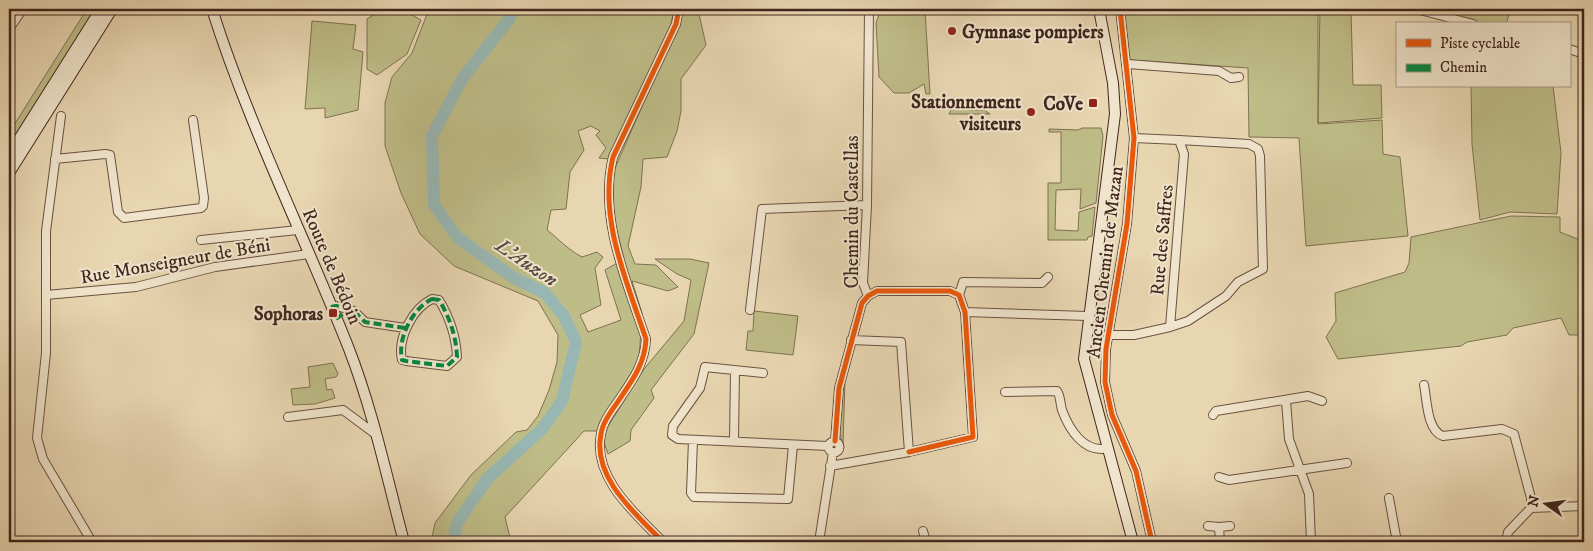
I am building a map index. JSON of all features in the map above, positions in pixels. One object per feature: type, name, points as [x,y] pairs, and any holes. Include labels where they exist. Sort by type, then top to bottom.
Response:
[{"type":"main road","points":[[9,155],[101,9]]},
{"type":"main road","points":[[9,172],[112,9]]},
{"type":"main road","name":"Route de Bédoin","points":[[212,9],[235,76],[336,319],[362,388],[404,542]]},
{"type":"main road","points":[[1098,9],[1108,106],[1104,192],[1084,359],[1133,542]]},
{"type":"street","points":[[9,29],[23,9]]},
{"type":"street","points":[[663,542],[615,490],[602,460],[600,445],[601,433],[606,421],[636,374],[646,354],[646,338],[615,241],[609,189],[610,168],[676,24],[678,9]]},
{"type":"street","name":"Chemin du Castellas","points":[[819,542],[837,401],[851,340],[862,303],[868,296],[863,283],[867,205],[869,9]]},
{"type":"street","name":"Ancien Chemin de Mazan","points":[[1120,9],[1128,64],[1134,138],[1127,224],[1108,335],[1105,368],[1107,397],[1136,471],[1152,542]]},
{"type":"street","points":[[1416,9],[1465,22]]},
{"type":"street","points":[[1570,49],[1584,54]]},
{"type":"street","points":[[1128,64],[1219,71],[1231,78],[1239,77]]},
{"type":"street","points":[[60,116],[46,231],[46,353],[37,438],[43,460],[92,542]]},
{"type":"street","points":[[55,159],[110,155],[118,212],[124,218],[201,208],[204,198],[193,120]]},
{"type":"street","points":[[1108,335],[1134,335],[1170,327],[1194,318],[1226,296],[1238,282],[1263,269],[1260,156],[1258,149],[1250,144],[1134,138]]},
{"type":"street","name":"Rue des Saffres","points":[[1170,327],[1184,168],[1184,154],[1179,140]]},
{"type":"street","points":[[750,310],[762,209],[867,205]]},
{"type":"street","points":[[201,240],[298,230]]},
{"type":"street","name":"Rue Monseigneur de Béni","points":[[46,295],[136,287],[215,268],[309,254]]},
{"type":"street","points":[[830,466],[909,452],[972,438],[974,432],[965,312],[959,295],[963,282],[1042,283],[1048,277]]},
{"type":"street","points":[[868,296],[877,291],[950,291],[959,295]]},
{"type":"street","points":[[432,299],[439,300],[447,313],[457,343],[457,357],[452,362],[442,366],[402,360],[405,328],[424,303],[432,299]]},
{"type":"street","points":[[331,307],[336,306],[357,312],[365,322],[405,328]]},
{"type":"street","points":[[336,319],[348,310]]},
{"type":"street","points":[[965,312],[1088,316]]},
{"type":"street","points":[[851,340],[902,342],[909,452]]},
{"type":"street","points":[[763,373],[708,366],[703,369],[700,388],[671,431],[674,438],[832,446]]},
{"type":"street","points":[[734,441],[735,370]]},
{"type":"street","points":[[1424,385],[1433,429],[1439,435],[1502,429],[1514,434],[1531,498],[1531,508],[1508,532],[1506,542]]},
{"type":"street","points":[[1005,392],[1057,391],[1063,412],[1080,441],[1093,449],[1108,448]]},
{"type":"street","points":[[1213,415],[1216,411],[1308,396],[1322,401]]},
{"type":"street","points":[[1286,401],[1289,439],[1309,494],[1311,542]]},
{"type":"street","points":[[288,417],[343,410],[374,434]]},
{"type":"street","points":[[693,440],[691,493],[694,497],[788,499],[794,445]]},
{"type":"street","points":[[1220,477],[1229,480],[1347,463]]},
{"type":"street","points":[[1389,498],[1397,542]]},
{"type":"street","points":[[1531,508],[1584,506]]},
{"type":"street","points":[[1208,526],[1230,526]]},
{"type":"street","points":[[1219,527],[1220,542]]},
{"type":"street","points":[[923,531],[926,542]]},
{"type":"shaded area","points":[[87,9],[96,9],[9,145],[9,133]]},
{"type":"shaded area","points":[[383,9],[401,9],[421,20],[407,54],[377,75],[367,69],[367,19]]},
{"type":"shaded area","points":[[429,9],[674,9],[671,25],[609,159],[599,158],[606,148],[596,135],[600,131],[591,126],[578,131],[584,150],[570,172],[566,209],[551,210],[547,230],[582,257],[597,252],[603,257],[595,268],[601,305],[580,315],[588,332],[621,320],[605,270],[624,259],[615,223],[611,177],[685,9],[703,9],[699,14],[706,45],[681,79],[681,111],[677,131],[667,157],[643,159],[641,187],[628,246],[635,264],[656,265],[678,287],[668,291],[632,281],[642,313],[639,361],[603,418],[597,431],[584,431],[505,517],[511,542],[431,542],[435,523],[471,475],[516,432],[527,430],[538,416],[549,390],[557,362],[558,335],[538,301],[454,266],[420,234],[401,193],[385,146],[385,103],[392,77],[412,53]]},
{"type":"shaded area","points":[[881,9],[925,9],[930,94],[926,94],[924,84],[909,93],[894,93],[879,77],[876,23]]},
{"type":"shaded area","points":[[1123,9],[1318,9],[1318,124],[1382,120],[1383,154],[1400,157],[1408,236],[1306,246],[1299,138],[1249,137],[1248,68],[1130,60]]},
{"type":"shaded area","points":[[1320,9],[1351,9],[1353,85],[1381,85],[1382,118],[1318,123]]},
{"type":"shaded area","points":[[1425,9],[1511,9],[1507,22],[1476,22]]},
{"type":"shaded area","points":[[312,21],[356,25],[353,49],[363,52],[358,110],[325,118],[325,108],[305,109]]},
{"type":"shaded area","points":[[1471,88],[1553,88],[1561,153],[1557,214],[1510,212],[1480,220],[1472,144]]},
{"type":"shaded area","points":[[960,104],[970,110],[984,110],[990,114],[949,114],[953,106]]},
{"type":"shaded area","points":[[1082,128],[1101,128],[1103,136],[1096,203],[1080,209],[1081,189],[1056,190],[1055,230],[1078,231],[1079,212],[1095,207],[1092,236],[1088,237],[1087,240],[1048,240],[1048,183],[1061,183],[1061,132],[1049,132],[1049,129],[1078,130]]},
{"type":"shaded area","points":[[1511,216],[1560,217],[1560,232],[1580,240],[1584,234],[1584,339],[1582,335],[1569,335],[1561,318],[1513,328],[1507,335],[1467,342],[1461,346],[1338,359],[1326,337],[1336,321],[1335,293],[1405,272],[1409,263],[1411,237]]},
{"type":"shaded area","points":[[655,259],[690,259],[709,263],[694,334],[651,390],[654,398],[631,430],[630,441],[608,454],[602,436],[644,369],[684,321],[691,280],[677,274]]},
{"type":"shaded area","points":[[754,311],[798,316],[793,355],[746,350],[748,331],[753,331]]},
{"type":"shaded area","points":[[333,363],[338,374],[336,377],[325,379],[327,390],[332,389],[335,398],[315,404],[293,405],[291,389],[310,387],[308,367]]},
{"type":"shaded area","points":[[845,380],[843,444],[839,430],[839,421]]},
{"type":"waterway","name":"L'Auzon","points":[[453,542],[457,523],[488,478],[542,429],[562,401],[576,342],[564,316],[545,293],[514,278],[458,238],[434,205],[432,136],[462,79],[510,18],[512,9]]},
{"type":"marked path","points":[[432,299],[439,300],[454,334],[457,357],[447,366],[402,360],[401,351],[404,333],[413,316],[425,303],[432,299]]},
{"type":"marked path","points":[[331,307],[336,306],[354,311],[365,322],[405,328]]},
{"type":"marked path","points":[[336,319],[348,310]]},
{"type":"cycle path","points":[[663,542],[619,494],[603,466],[600,450],[604,424],[638,369],[644,355],[646,339],[623,272],[612,226],[609,180],[613,157],[676,24],[679,9]]},
{"type":"cycle path","points":[[1120,9],[1134,138],[1127,224],[1106,349],[1105,382],[1112,415],[1136,471],[1152,542]]},
{"type":"cycle path","points":[[835,441],[839,388],[862,303],[868,296],[877,291],[950,291],[959,295],[965,312],[973,437],[909,452]]},
{"type":"place","name":"Gymnase pompiers","points":[[952,31]]},
{"type":"place","name":"CoVe","points":[[1093,103]]},
{"type":"place","name":"Stationnement visiteurs","points":[[1031,112]]},
{"type":"place","name":"Sophoras","points":[[333,313]]}]
